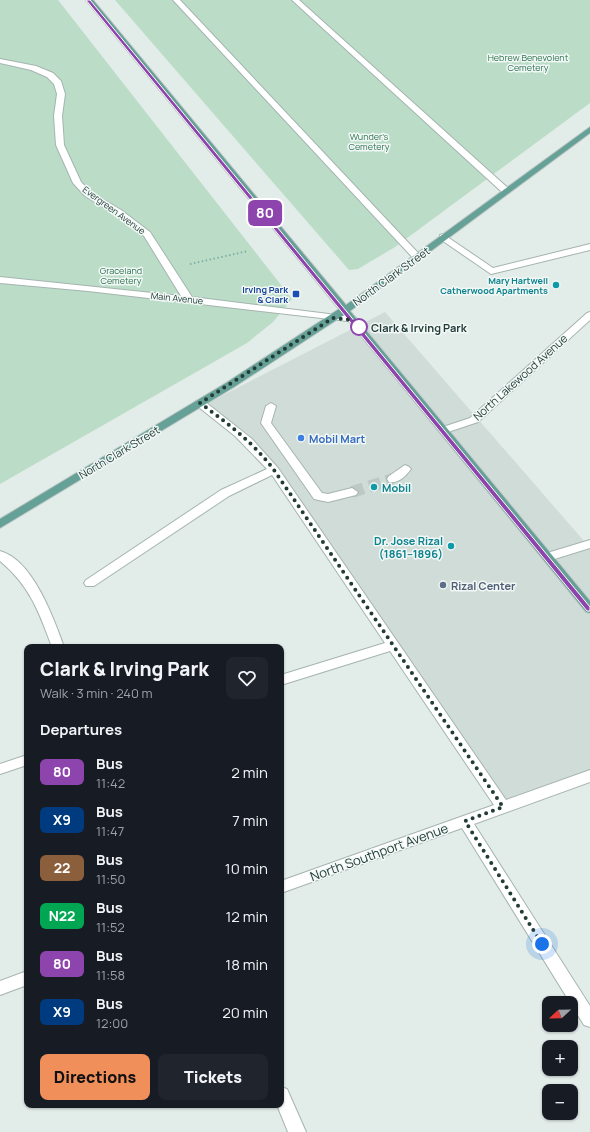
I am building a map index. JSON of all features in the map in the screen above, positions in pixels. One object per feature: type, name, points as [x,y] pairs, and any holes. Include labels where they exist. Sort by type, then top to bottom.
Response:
[{"type":"main road","points":[[88,0],[590,609]]},
{"type":"main road","name":"North Clark Street","points":[[0,524],[200,403],[345,310],[589,131]]},
{"type":"street","points":[[176,0],[417,256]]},
{"type":"street","points":[[295,0],[506,191]]},
{"type":"street","name":"Evergreen Avenue","points":[[0,61],[33,68],[50,75],[58,83],[61,94],[58,116],[60,145],[77,183],[88,194],[147,234],[188,299]]},
{"type":"street","points":[[443,237],[491,271],[590,247]]},
{"type":"street","name":"Main Avenue","points":[[0,280],[188,299],[353,320]]},
{"type":"street","name":"North Lakewood Avenue","points":[[444,430],[474,420],[590,315]]},
{"type":"street","points":[[200,403],[242,435],[262,454],[503,807]]},
{"type":"street","points":[[271,406],[266,423],[318,496],[328,498],[352,492]]},
{"type":"street","points":[[393,479],[405,469]]},
{"type":"street","points":[[90,583],[225,493],[274,470]]},
{"type":"street","points":[[548,558],[590,544]]},
{"type":"street","points":[[0,555],[16,567],[29,580],[39,597],[57,644]]},
{"type":"street","points":[[284,679],[393,645]]},
{"type":"street","points":[[0,769],[24,761]]},
{"type":"street","name":"North Southport Avenue","points":[[284,886],[590,776]]},
{"type":"street","points":[[465,821],[590,1020]]},
{"type":"street","points":[[0,988],[24,979]]},
{"type":"street","points":[[284,1102],[297,1132]]},
{"type":"path","points":[[214,302],[188,265],[248,251]]},
{"type":"shaded area","points":[[385,312],[590,548],[590,769],[504,800],[269,457],[249,435],[206,404]]},
{"type":"green space","name":"Graceland Cemetery","points":[[0,0],[58,0],[292,299],[273,322],[247,343],[0,484]]},
{"type":"green space","name":"Wunder's Cemetery","points":[[115,0],[590,0],[590,103],[395,247],[358,269],[349,270]]},
{"type":"tunnel","points":[[352,492],[393,479]]},
{"type":"bus line","name":"80","points":[[89,0],[402,378],[590,609]]},
{"type":"place","name":"Mary Hartwell Catherwood Apartments","points":[[556,285]]},
{"type":"place","name":"Irving Park & Clark","points":[[296,294]]},
{"type":"place","name":"Clark & Irving Park","points":[[359,327]]},
{"type":"place","name":"Mobil Mart","points":[[301,438]]},
{"type":"place","name":"Mobil","points":[[374,487]]},
{"type":"place","name":"Dr. Jose Rizal (1861–1896)","points":[[451,546]]},
{"type":"place","name":"Rizal Center","points":[[443,585]]},
{"type":"route","points":[[359,327],[353,320],[333,318],[239,380],[200,403],[242,435],[262,454],[274,470],[503,807],[465,821],[542,944]]},
{"type":"park label","name":"Hebrew Benevolent Cemetery","points":[[528,62]]}]
